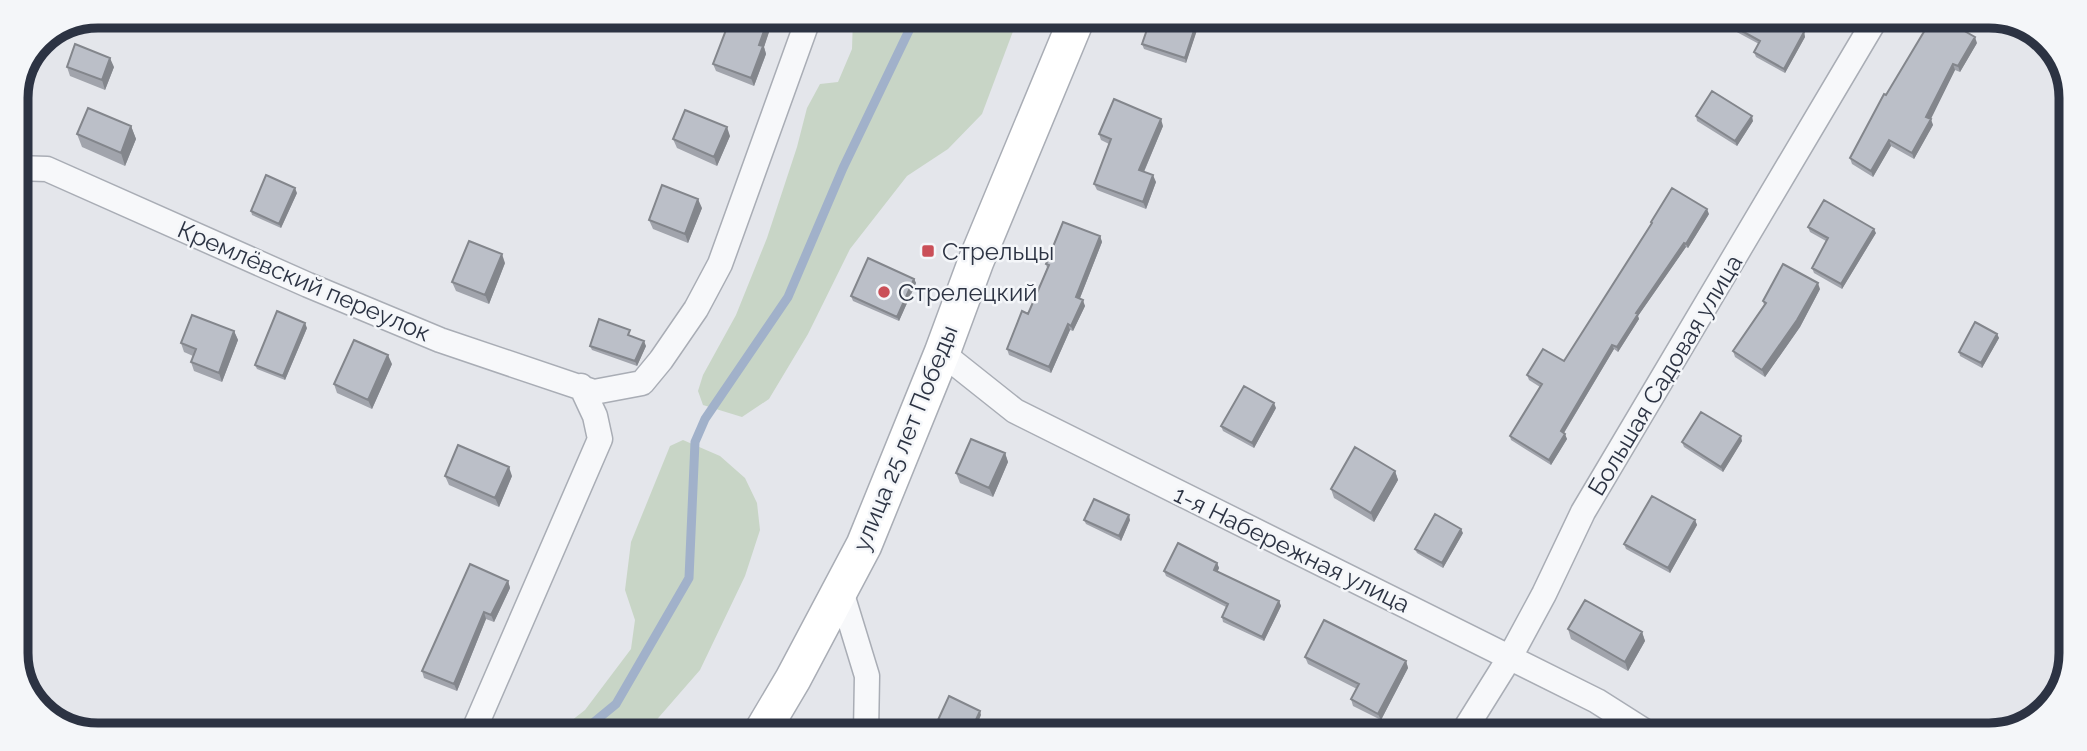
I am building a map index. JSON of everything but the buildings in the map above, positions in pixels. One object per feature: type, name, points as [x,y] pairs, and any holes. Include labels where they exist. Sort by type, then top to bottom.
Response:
[{"type":"main road","name":"улица 25 лет Победы","points":[[767,723],[841,592],[878,510],[976,261],[1073,28]]},
{"type":"street","points":[[477,723],[600,439],[588,389],[642,383],[662,360],[696,309],[720,264],[804,28]]},
{"type":"street","name":"Большая Садовая улица","points":[[1469,723],[1510,657],[1583,512],[1870,28]]},
{"type":"street","name":"Кремлёвский переулок","points":[[28,168],[47,169],[440,341],[588,389]]},
{"type":"street","name":"1-я Набережная улица","points":[[942,353],[1015,411],[1597,701],[1632,723]]},
{"type":"street","points":[[841,592],[867,676],[866,723]]},
{"type":"green space","points":[[853,28],[1014,28],[982,114],[948,149],[907,176],[850,249],[808,334],[769,399],[742,417],[703,405],[698,391],[703,375],[736,315],[767,238],[807,108],[820,84],[838,82],[852,49]]},
{"type":"green space","points":[[683,440],[720,456],[745,478],[757,503],[760,530],[745,576],[700,670],[654,723],[568,723],[585,710],[631,649],[635,620],[625,590],[631,542],[670,446]]},
{"type":"waterway","points":[[593,723],[616,704],[689,578],[695,442],[705,419],[788,297],[843,168],[910,28]]},
{"type":"place","name":"Стрельцы","points":[[928,251]]},
{"type":"place","name":"Стрелецкий","points":[[884,292]]}]
